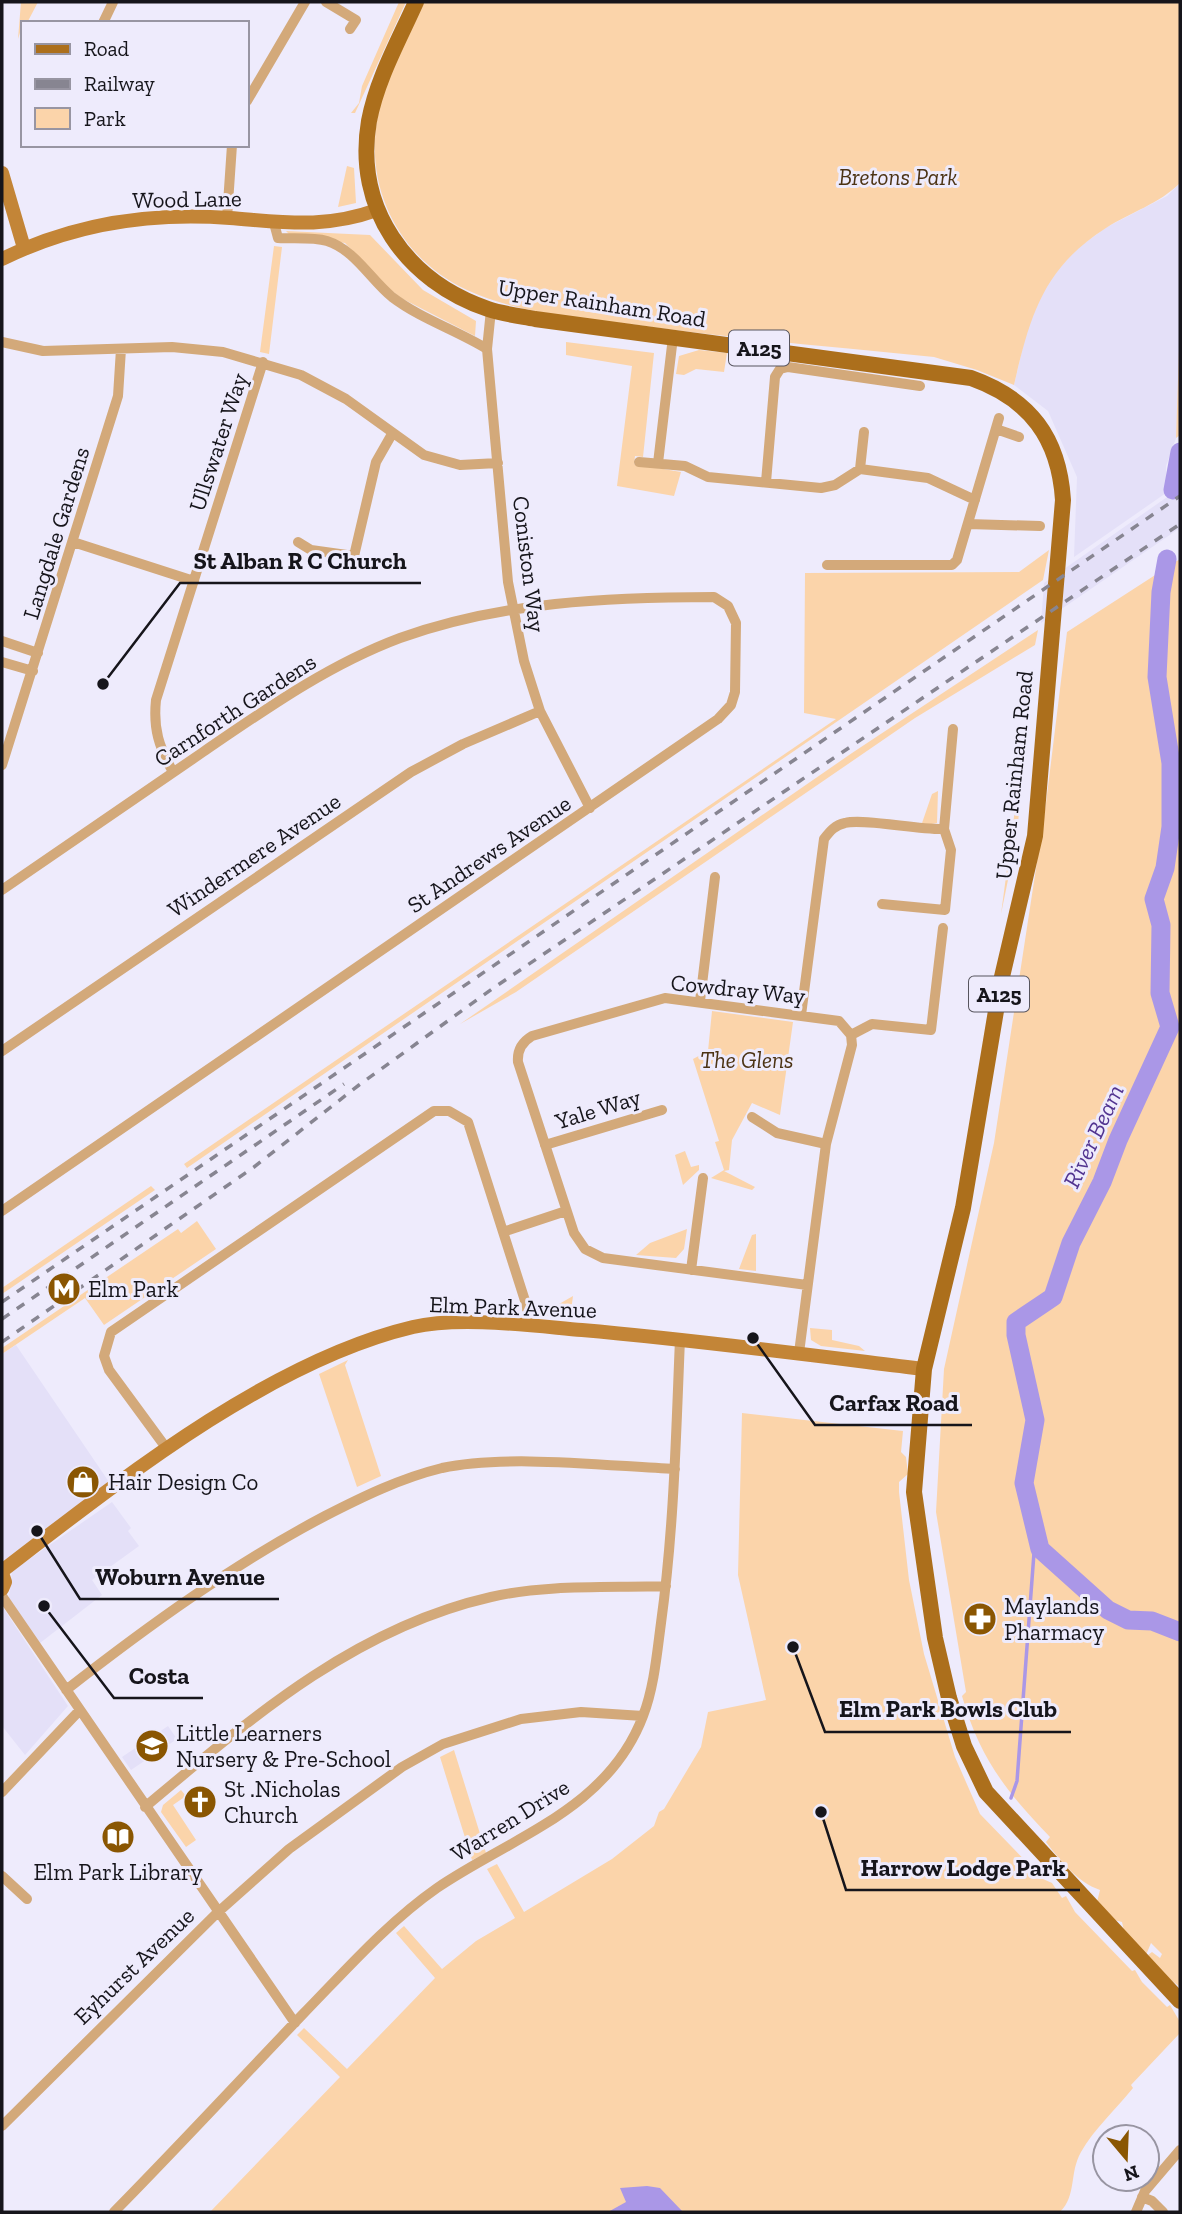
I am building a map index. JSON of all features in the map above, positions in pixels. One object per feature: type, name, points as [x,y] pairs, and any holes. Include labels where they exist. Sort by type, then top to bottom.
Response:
[{"type":"main road","name":"A125","points":[[379,217],[367,166],[369,121],[379,88],[416,2]]},
{"type":"main road","name":"Upper Rainham Road","points":[[379,217],[393,241],[424,275],[444,290],[491,310],[588,328],[971,378],[1009,396],[1032,416],[1054,451],[1061,473],[1061,534],[1035,836],[1002,981],[963,1208],[924,1369],[914,1492],[937,1648],[964,1746],[986,1792],[1180,2001]]},
{"type":"street","points":[[104,21],[113,2]]},
{"type":"street","points":[[248,99],[305,2]]},
{"type":"street","points":[[326,2],[356,20],[350,29]]},
{"type":"street","points":[[228,218],[233,147]]},
{"type":"street","points":[[2,173],[24,248]]},
{"type":"street","name":"Wood Lane","points":[[2,259],[24,248],[88,226],[148,219],[228,218],[274,223],[333,223],[379,217]]},
{"type":"street","points":[[274,223],[278,238],[326,241],[350,254],[393,297],[487,349]]},
{"type":"street","name":"Coniston Way","points":[[491,310],[487,349],[512,610],[540,711],[590,808]]},
{"type":"street","points":[[658,463],[673,337]]},
{"type":"street","points":[[2,342],[43,351],[185,348],[223,352],[301,375],[346,399],[424,455],[460,465],[498,463]]},
{"type":"street","name":"Langdale Gardens","points":[[2,765],[118,396],[121,349]]},
{"type":"street","name":"Ullswater Way","points":[[173,772],[159,747],[153,724],[156,700],[263,362]]},
{"type":"street","points":[[766,482],[775,377],[780,369],[788,367],[920,386]]},
{"type":"street","points":[[828,565],[947,567],[957,560],[999,418]]},
{"type":"street","points":[[996,429],[1019,437]]},
{"type":"street","points":[[860,469],[864,432]]},
{"type":"street","points":[[298,542],[311,550],[354,556],[376,462],[392,434]]},
{"type":"street","points":[[639,462],[685,466],[708,477],[821,488],[835,485],[860,469],[928,478],[975,500]]},
{"type":"street","points":[[968,524],[1040,526]]},
{"type":"street","points":[[73,542],[194,581]]},
{"type":"street","name":"St Andrews Avenue","points":[[2,1211],[590,808],[718,719],[731,705],[735,692],[736,623],[728,607],[714,597],[588,600],[512,610]]},
{"type":"street","name":"Carnforth Gardens","points":[[2,889],[295,690],[348,661],[400,638],[512,610]]},
{"type":"street","points":[[2,641],[38,653]]},
{"type":"street","points":[[2,662],[33,671]]},
{"type":"street","name":"Windermere Avenue","points":[[2,1051],[411,772],[463,744],[540,711]]},
{"type":"street","points":[[882,904],[945,910],[951,850],[944,829],[953,729]]},
{"type":"street","points":[[801,1015],[824,839],[832,827],[847,822],[920,830],[944,829]]},
{"type":"street","points":[[700,1001],[715,877]]},
{"type":"street","points":[[799,1353],[826,1144],[849,1061],[851,1035],[872,1024],[931,1030],[943,928]]},
{"type":"street","name":"Cowdray Way","points":[[807,1285],[590,1253],[576,1239],[566,1211],[518,1062],[519,1050],[524,1041],[532,1036],[665,998],[839,1021],[851,1035]]},
{"type":"street","name":"Yale Way","points":[[545,1145],[662,1110]]},
{"type":"street","points":[[167,1449],[109,1370],[104,1356],[111,1332],[433,1111],[449,1111],[468,1122],[527,1307],[528,1325]]},
{"type":"street","points":[[751,1117],[777,1133],[826,1144]]},
{"type":"street","points":[[691,1270],[703,1178]]},
{"type":"street","points":[[503,1232],[566,1211]]},
{"type":"street","name":"Elm Park Avenue","points":[[2,1572],[167,1449],[271,1384],[359,1343],[415,1326],[528,1325],[680,1339],[924,1369]]},
{"type":"street","name":"Warren Drive","points":[[114,2212],[373,1941],[436,1888],[557,1818],[601,1783],[616,1764],[643,1716],[657,1650],[666,1586],[675,1469],[680,1339]]},
{"type":"street","points":[[66,1690],[214,1581],[278,1541],[382,1488],[443,1468],[482,1465],[523,1463],[675,1469]]},
{"type":"street","points":[[2,1572],[5,1582],[2,1589]]},
{"type":"street","points":[[145,1807],[234,1732],[304,1680],[352,1650],[408,1623],[491,1597],[531,1590],[666,1586]]},
{"type":"street","points":[[2,1596],[295,2023]]},
{"type":"street","points":[[2,1792],[79,1711]]},
{"type":"street","name":"Eyhurst Avenue","points":[[2,2126],[218,1913],[289,1849],[352,1801],[443,1744],[521,1719],[581,1712],[643,1716]]},
{"type":"street","points":[[2,1876],[27,1899]]},
{"type":"street","points":[[1136,2212],[1142,2197],[1180,2150]]},
{"type":"street","points":[[1142,2197],[1152,2201],[1163,2212]]},
{"type":"shaded area","points":[[1180,183],[1180,350],[1176,438],[1166,466],[1166,493],[1074,557],[1077,477],[1048,411],[1014,385],[1028,325],[1045,285],[1075,250],[1107,227],[1167,196]]},
{"type":"shaded area","points":[[1180,488],[1180,528],[1041,623],[1044,583]]},
{"type":"shaded area","points":[[16,1345],[109,1482],[3,1561],[2,1354]]},
{"type":"shaded area","points":[[112,1502],[131,1528],[128,1531],[139,1546],[92,1580],[102,1595],[40,1643],[9,1598],[12,1571]]},
{"type":"shaded area","points":[[2,1606],[68,1706],[25,1755],[2,1726]]},
{"type":"shaded area","name":"Little Learners Nursery & Pre-School","points":[[168,1726],[177,1739],[131,1770],[122,1757]]},
{"type":"shaded area","points":[[620,2188],[660,2188],[683,2212],[608,2212],[626,2202]]},
{"type":"green space","points":[[21,2],[38,2],[28,21],[21,21],[18,39]]},
{"type":"green space","points":[[399,2],[406,2],[355,113],[351,113],[359,103],[362,86]]},
{"type":"green space","name":"Bretons Park","points":[[422,2],[1180,2],[1180,183],[1154,202],[1106,228],[1085,243],[1053,277],[1042,296],[1026,337],[1014,385],[934,357],[712,335],[573,317],[508,305],[467,290],[424,261],[393,221],[383,198],[375,147],[380,105],[402,45]]},
{"type":"green space","points":[[347,166],[354,168],[356,203],[338,207]]},
{"type":"green space","points":[[286,231],[370,235],[423,290],[476,321],[475,336],[401,298],[345,243],[289,234]]},
{"type":"green space","points":[[274,246],[282,247],[269,354],[260,352]]},
{"type":"green space","points":[[566,342],[654,353],[643,457],[635,456],[634,464],[681,472],[674,496],[617,486],[632,366],[566,355]]},
{"type":"green space","points":[[699,350],[727,353],[724,372],[696,369],[684,375],[676,374],[679,356]]},
{"type":"green space","points":[[1179,350],[1180,435],[1176,438]]},
{"type":"green space","points":[[1049,550],[1043,580],[187,1168],[184,1164],[836,719],[804,713],[805,573],[1019,572]]},
{"type":"green space","points":[[1180,559],[1180,1987],[1158,1970],[1148,1955],[1152,1952],[1160,1958],[1162,1954],[1151,1943],[1146,1955],[1124,1931],[1122,1922],[1114,1920],[1097,1902],[1100,1890],[1076,1876],[1057,1856],[1046,1842],[1050,1837],[1008,1789],[986,1756],[962,1696],[966,1692],[936,1512],[944,1369],[994,1143],[1046,803],[1067,632]]},
{"type":"green space","points":[[1038,630],[1035,645],[915,718],[516,992],[460,1024],[852,753]]},
{"type":"green space","points":[[1026,727],[1017,836],[1001,914]]},
{"type":"green space","points":[[938,791],[937,823],[921,826],[932,794]]},
{"type":"green space","name":"The Glens","points":[[712,1011],[793,1022],[780,1115],[752,1103],[732,1140],[729,1170],[724,1171],[755,1187],[752,1190],[711,1178],[724,1170],[715,1142],[719,1141],[693,1059],[708,1051]]},
{"type":"green space","points":[[685,1151],[691,1167],[699,1165],[699,1170],[683,1185],[675,1155]]},
{"type":"green space","points":[[151,1186],[155,1190],[2,1294],[2,1288]]},
{"type":"green space","points":[[197,1221],[216,1249],[104,1325],[85,1298],[2,1354],[2,1348],[178,1229],[181,1233]]},
{"type":"green space","points":[[687,1229],[684,1249],[676,1258],[636,1255],[650,1243]]},
{"type":"green space","points":[[756,1234],[756,1271],[739,1269],[752,1235]]},
{"type":"green space","points":[[573,1296],[570,1318],[540,1315]]},
{"type":"green space","points":[[810,1328],[832,1330],[832,1340],[859,1346],[865,1351],[821,1346],[811,1340]]},
{"type":"green space","points":[[348,1360],[345,1365],[381,1476],[357,1487],[319,1374]]},
{"type":"green space","points":[[742,1413],[903,1431],[901,1452],[906,1457],[908,1474],[899,1482],[899,1492],[909,1580],[924,1654],[955,1757],[980,1814],[1043,1879],[1052,1883],[1062,1898],[1066,1896],[1075,1912],[1132,1971],[1135,1970],[1142,1982],[1167,2007],[1170,2005],[1180,2022],[1180,2033],[1131,2085],[1133,2088],[1102,2123],[1091,2123],[1091,2137],[1077,2160],[1069,2198],[1060,2212],[210,2212],[340,2077],[297,2035],[304,2028],[347,2069],[435,1978],[396,1933],[404,1926],[442,1969],[476,1941],[515,1918],[487,1869],[497,1864],[524,1912],[612,1859],[654,1826],[659,1812],[664,1809],[701,1747],[708,1712],[766,1700],[738,1575]]},
{"type":"green space","points":[[454,1750],[486,1853],[472,1860],[440,1757]]},
{"type":"green space","points":[[181,1790],[186,1796],[173,1805],[196,1840],[186,1847],[161,1812],[163,1805]]},
{"type":"waterway","name":"River Beam","points":[[1173,490],[1180,452]]},
{"type":"waterway","name":"River Beam","points":[[1167,559],[1161,592],[1157,677],[1171,763],[1171,827],[1165,868],[1154,899],[1161,925],[1160,993],[1170,1027],[1118,1140],[1102,1182],[1071,1243],[1053,1297],[1016,1322],[1016,1335],[1035,1420],[1024,1483],[1040,1549],[1108,1610],[1128,1620],[1152,1621],[1180,1632]]},
{"type":"waterway","points":[[1011,1798],[1017,1781],[1036,1526]]},
{"type":"railway","points":[[2,1302],[1180,496]]},
{"type":"railway","points":[[2,1342],[254,1167],[359,1085],[492,989],[1180,524]]},
{"type":"railway","points":[[2,1319],[344,1084]]},
{"type":"place","name":"St Alban R C Church","points":[[103,684]]},
{"type":"place","name":"Elm Park","points":[[64,1289]]},
{"type":"place","name":"Carfax Road","points":[[753,1338]]},
{"type":"place","name":"Hair Design Co","points":[[83,1482]]},
{"type":"place","name":"Woburn Avenue","points":[[37,1531]]},
{"type":"place","name":"Costa","points":[[44,1606]]},
{"type":"place","name":"Maylands Pharmacy","points":[[980,1619]]},
{"type":"place","name":"Elm Park Bowls Club","points":[[793,1647]]},
{"type":"place","name":"Little Learners Nursery & Pre-School","points":[[152,1746]]},
{"type":"place","name":"St .Nicholas Church","points":[[200,1802]]},
{"type":"place","name":"Harrow Lodge Park","points":[[821,1812]]},
{"type":"place","name":"Elm Park Library","points":[[118,1837]]}]
